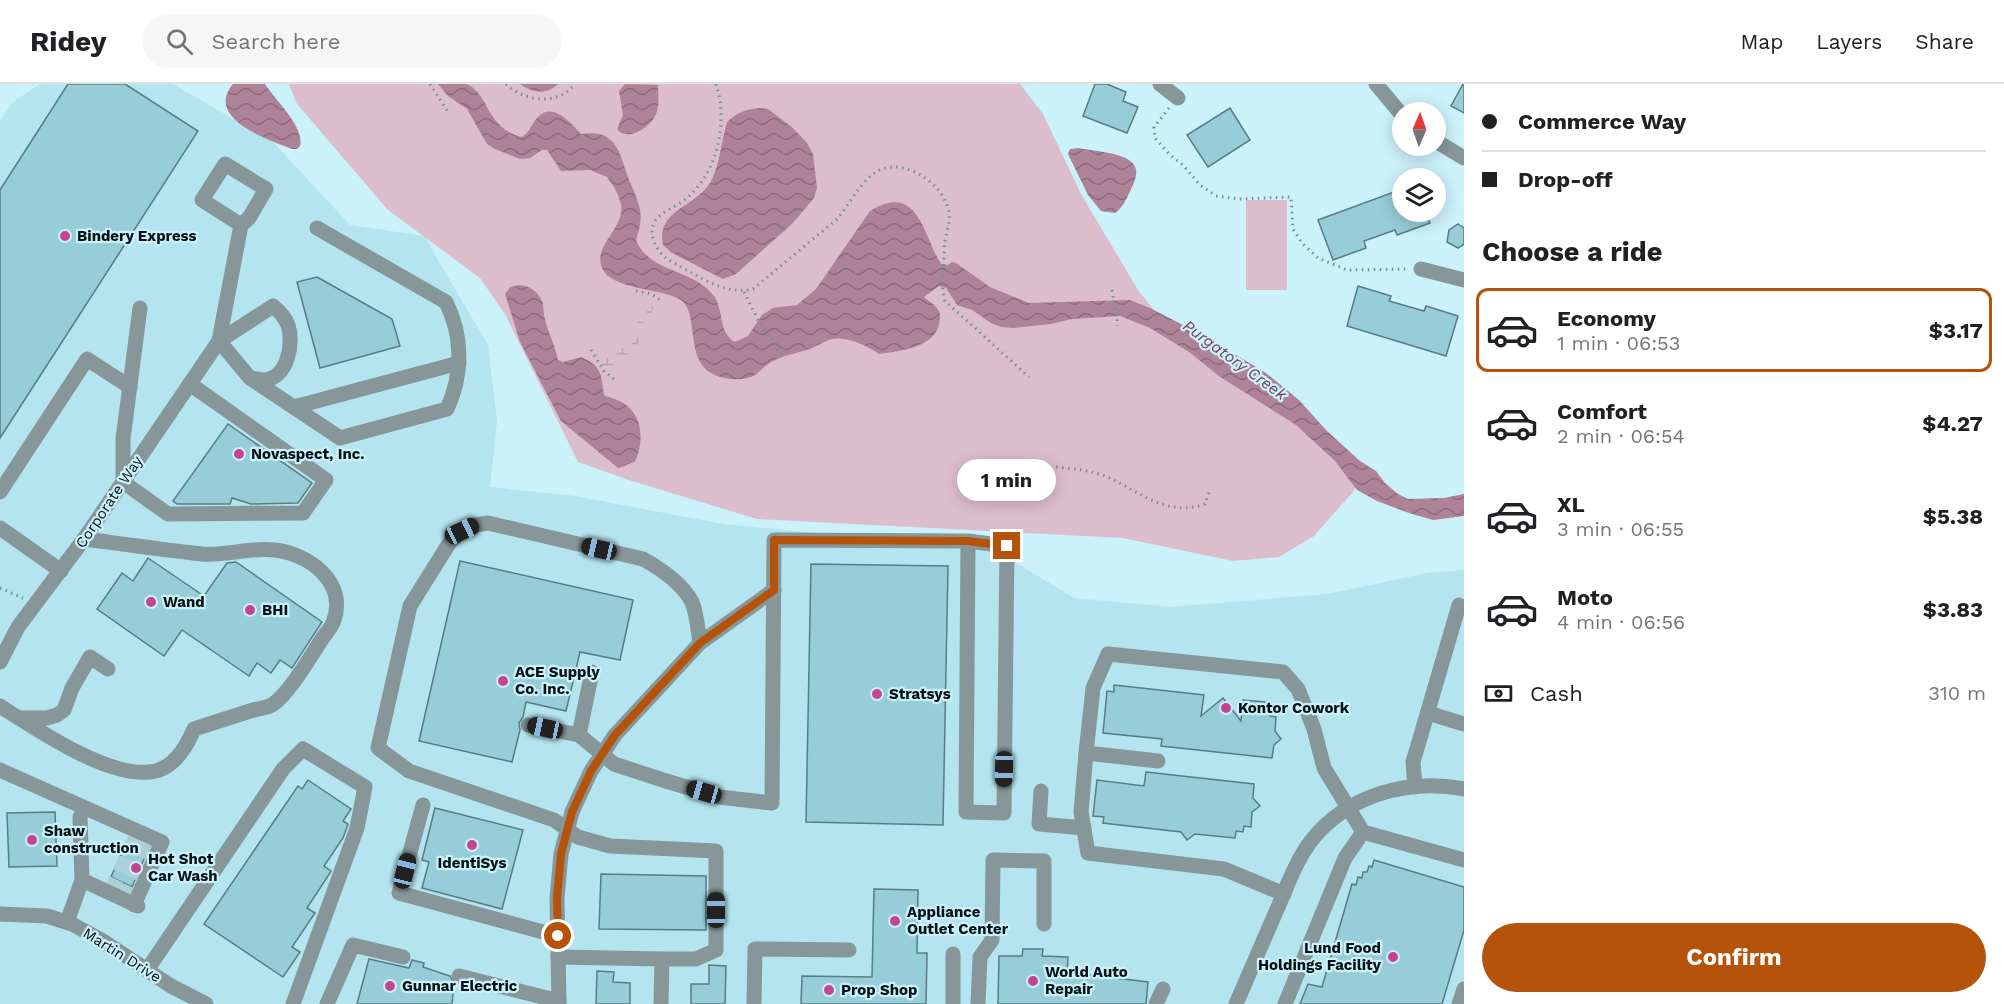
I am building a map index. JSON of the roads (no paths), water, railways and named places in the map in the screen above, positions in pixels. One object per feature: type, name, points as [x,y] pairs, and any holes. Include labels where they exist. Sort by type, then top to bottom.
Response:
[{"type":"street","points":[[1160,84],[1178,98]]},
{"type":"street","points":[[1376,84],[1392,103]]},
{"type":"street","points":[[1446,147],[1464,158]]},
{"type":"street","points":[[219,341],[241,225]]},
{"type":"street","points":[[219,341],[250,378],[340,438],[447,409],[453,395],[459,363],[458,338],[454,319],[446,302],[317,228]]},
{"type":"street","points":[[1422,269],[1464,280]]},
{"type":"street","points":[[219,341],[273,306],[281,313],[288,323],[290,345],[288,357],[275,376],[265,380],[250,378]]},
{"type":"street","points":[[140,308],[123,440],[123,482],[168,514],[303,513],[326,480],[190,384]]},
{"type":"street","name":"Corporate Way","points":[[0,662],[18,627],[84,539],[219,341]]},
{"type":"street","points":[[0,492],[87,359],[130,387]]},
{"type":"street","points":[[294,407],[459,363]]},
{"type":"street","points":[[558,957],[696,959],[716,950],[716,851],[610,846],[578,837],[554,820],[409,771],[378,748],[410,606],[450,542],[462,531],[475,525],[488,523],[643,559],[656,566],[683,590],[692,603],[700,643]]},
{"type":"street","points":[[0,528],[61,571]]},
{"type":"street","points":[[0,706],[50,738],[104,763],[132,772],[152,772],[169,765],[180,756],[194,729],[272,705],[289,688],[334,621],[337,608],[336,595],[330,581],[315,566],[295,555],[276,550],[251,549],[225,554],[204,554],[84,539]]},
{"type":"street","points":[[528,725],[579,735],[614,764],[663,780],[719,797],[772,803],[774,540],[968,541],[1007,546],[1004,813],[966,812],[968,541]]},
{"type":"street","points":[[459,976],[559,1003],[557,898],[561,854],[572,812],[591,771],[615,735],[700,643],[774,590]]},
{"type":"street","points":[[1415,787],[1413,762],[1459,605]]},
{"type":"street","points":[[1284,894],[1224,869],[1088,853],[1081,812],[1086,753],[1093,688],[1108,654],[1283,672],[1298,689],[1314,729],[1324,768],[1363,832],[1464,860]]},
{"type":"street","points":[[20,718],[47,718],[64,710],[72,688],[90,657],[108,669]]},
{"type":"street","points":[[579,735],[592,672]]},
{"type":"street","points":[[1428,713],[1464,724]]},
{"type":"street","points":[[147,970],[283,769],[303,749],[365,787],[357,828],[293,1004]]},
{"type":"street","points":[[1086,753],[1158,761]]},
{"type":"street","points":[[0,770],[162,842],[136,905],[82,880]]},
{"type":"street","points":[[1236,1004],[1294,868],[1311,842],[1328,823],[1348,808],[1374,795],[1432,785],[1464,789]]},
{"type":"street","points":[[1041,791],[1039,824],[1084,828]]},
{"type":"street","points":[[423,805],[399,893],[558,936]]},
{"type":"street","points":[[67,922],[82,880],[80,817]]},
{"type":"street","points":[[1285,1004],[1345,858],[1363,832]]},
{"type":"street","points":[[978,1004],[980,957],[992,940],[993,860],[1044,861],[1044,924]]},
{"type":"street","name":"Martin Drive","points":[[0,914],[47,916],[67,922],[103,941],[206,1004]]},
{"type":"street","points":[[327,1004],[353,945],[403,957]]},
{"type":"street","points":[[754,1004],[755,949],[849,950]]},
{"type":"street","points":[[953,954],[953,1004]]},
{"type":"street","points":[[661,1004],[662,959]]},
{"type":"street","points":[[1156,1004],[1162,988]]},
{"type":"street","points":[[1459,1004],[1464,989]]},
{"type":"water","points":[[233,84],[265,84],[294,122],[300,146],[292,149],[269,140],[243,126],[233,117],[227,107],[226,96]]},
{"type":"water","name":"Purgatory Creek","points":[[438,84],[466,84],[474,88],[501,126],[510,133],[522,137],[543,113],[555,112],[572,124],[581,134],[594,133],[610,139],[620,153],[639,204],[641,217],[636,240],[642,251],[661,265],[705,287],[717,302],[726,333],[735,342],[748,336],[762,315],[773,308],[797,305],[816,289],[870,211],[886,203],[899,203],[909,207],[917,215],[941,264],[956,263],[990,287],[1029,303],[1130,300],[1150,308],[1208,338],[1266,373],[1299,400],[1326,430],[1360,461],[1376,471],[1398,494],[1408,499],[1444,498],[1464,494],[1464,516],[1433,520],[1377,501],[1357,490],[1335,461],[1296,425],[1219,376],[1189,352],[1150,328],[1120,316],[1072,319],[1013,328],[1001,327],[972,310],[957,305],[946,288],[939,286],[924,297],[936,306],[940,313],[936,332],[915,347],[879,354],[851,340],[838,338],[773,361],[755,375],[745,379],[721,377],[711,373],[698,357],[690,315],[681,300],[615,281],[602,268],[600,259],[602,251],[620,219],[621,210],[618,194],[607,177],[590,170],[561,171],[547,150],[542,150],[530,158],[520,159],[495,149],[487,144],[467,109],[448,96]]},
{"type":"water","points":[[520,84],[558,84],[554,88],[539,92]]},
{"type":"water","points":[[625,84],[658,85],[657,111],[653,119],[644,128],[632,134],[621,133],[617,129],[623,115],[619,91]]},
{"type":"water","points":[[760,108],[768,109],[793,128],[807,143],[813,154],[817,188],[814,198],[793,223],[736,274],[723,279],[672,253],[663,245],[662,233],[672,215],[699,195],[713,177],[727,122],[742,112]]},
{"type":"water","points":[[1079,148],[1121,156],[1135,166],[1136,174],[1133,185],[1123,204],[1115,213],[1101,211],[1088,195],[1068,154],[1070,149]]},
{"type":"water","points":[[520,285],[533,290],[540,297],[558,360],[563,362],[581,357],[588,360],[597,367],[604,395],[626,405],[637,418],[641,435],[635,462],[618,468],[561,421],[520,342],[505,294],[510,287]]},
{"type":"tunnel","points":[[110,893],[139,831]]},
{"type":"tunnel","points":[[124,900],[153,838]]},
{"type":"place","name":"Bindery Express","points":[[65,236]]},
{"type":"place","name":"Novaspect, Inc.","points":[[239,454]]},
{"type":"place","name":"Wand","points":[[151,602]]},
{"type":"place","name":"BHI","points":[[250,610]]},
{"type":"place","name":"ACE Supply Co. Inc.","points":[[503,681]]},
{"type":"place","name":"Stratsys","points":[[877,694]]},
{"type":"place","name":"Kontor Cowork","points":[[1226,708]]},
{"type":"place","name":"Shaw construction","points":[[32,840]]},
{"type":"place","name":"IdentiSys","points":[[472,845]]},
{"type":"place","name":"Hot Shot Car Wash","points":[[136,868]]},
{"type":"place","name":"Appliance Outlet Center","points":[[895,921]]},
{"type":"place","name":"Lund Food Holdings Facility","points":[[1393,957]]},
{"type":"place","name":"World Auto Repair","points":[[1033,981]]},
{"type":"place","name":"Gunnar Electric","points":[[390,986]]},
{"type":"place","name":"Prop Shop","points":[[829,990]]}]
